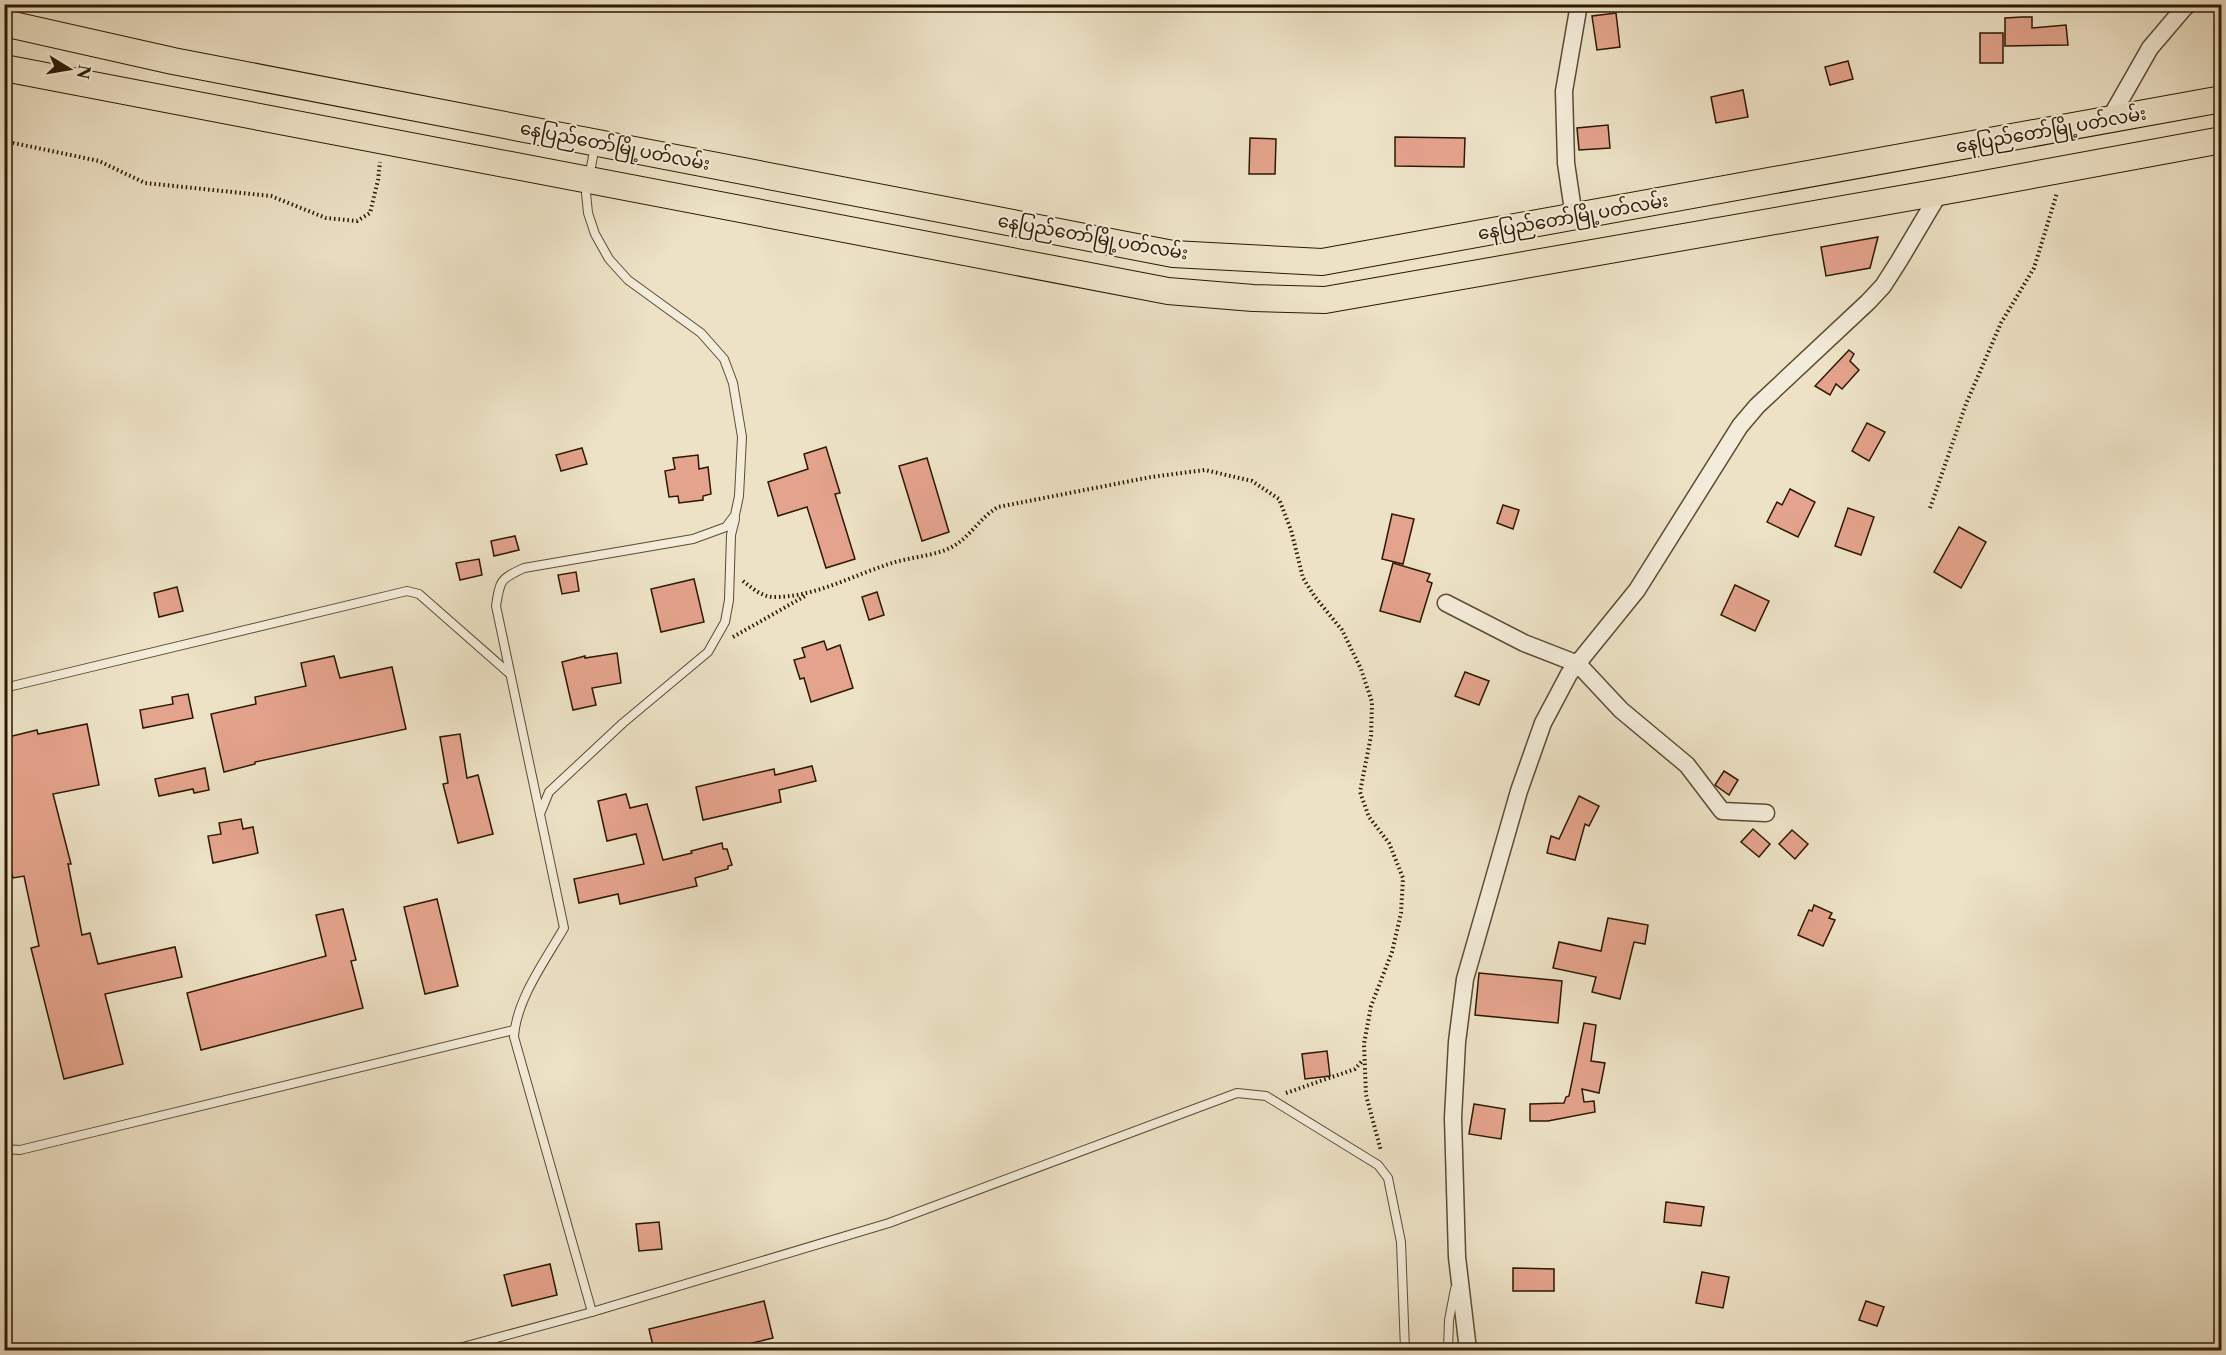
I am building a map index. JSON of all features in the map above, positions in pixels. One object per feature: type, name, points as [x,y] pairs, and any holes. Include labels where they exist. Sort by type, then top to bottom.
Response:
[{"type":"main road","name":"နေပြည်တော်မြို့ပတ်လမ်း","points":[[4,23],[174,61],[1184,255],[1322,262],[2222,99]]},
{"type":"main road","points":[[4,68],[1168,291],[1253,298],[1325,300],[2222,140]]},
{"type":"street","points":[[1574,217],[1566,163],[1564,91],[1579,4]]},
{"type":"street","points":[[2109,120],[2150,48],[2189,4]]},
{"type":"street","points":[[1468,1350],[1458,1271],[1453,1118],[1457,1042],[1465,979],[1520,791],[1539,735],[1569,674],[1637,590],[1740,426],[1757,406],[1883,286],[1940,192]]},
{"type":"street","points":[[1446,603],[1524,643],[1578,664],[1621,710],[1687,765],[1722,811],[1766,813]]},
{"type":"lane","points":[[540,814],[549,792],[557,784],[623,723],[708,652],[725,621],[729,600],[731,535],[739,496],[742,437],[733,383],[724,359],[701,333],[628,280],[609,259],[595,234],[588,213],[586,193],[596,143]]},
{"type":"lane","points":[[592,1312],[517,1048],[514,1030],[515,1021],[527,993],[564,928],[496,606],[498,590],[505,577],[524,568],[693,539],[726,526],[735,516]]},
{"type":"lane","points":[[4,688],[407,591],[419,594],[511,674]]},
{"type":"lane","points":[[4,1149],[32,1147],[514,1030]]},
{"type":"lane","points":[[452,1350],[592,1312],[890,1223],[1237,1093],[1270,1098],[1378,1165],[1388,1178],[1401,1242],[1405,1350]]},
{"type":"lane","points":[[1448,1350],[1449,1320],[1458,1271]]},
{"type":"path","points":[[4,141],[99,161],[145,183],[271,196],[326,218],[357,221],[370,213],[378,180],[382,140]]},
{"type":"path","points":[[1930,508],[1970,394],[2001,323],[2034,268],[2064,169]]},
{"type":"path","points":[[708,652],[808,594],[893,563],[948,549],[964,539],[985,514],[998,507],[1151,477],[1205,470],[1252,481],[1279,499],[1292,530],[1303,578],[1315,597],[1342,630],[1365,680],[1372,702],[1371,735],[1360,792],[1369,818],[1389,843],[1403,878],[1401,912],[1395,942],[1371,1006],[1364,1044],[1366,1095],[1388,1178]]},
{"type":"path","points":[[729,560],[741,579],[759,593],[772,598],[808,594]]},
{"type":"path","points":[[1270,1098],[1355,1069],[1364,1059]]},
{"type":"building","points":[[1616,13],[1620,47],[1597,50],[1592,16]]},
{"type":"building","points":[[2032,17],[2032,28],[2066,25],[2068,45],[2005,46],[2005,18]]},
{"type":"building","points":[[1980,33],[2003,33],[2003,63],[1980,63]]},
{"type":"building","points":[[1848,61],[1853,79],[1830,85],[1825,67]]},
{"type":"building","points":[[1743,90],[1748,117],[1716,123],[1711,97]]},
{"type":"building","points":[[1608,125],[1610,148],[1579,150],[1577,128]]},
{"type":"building","points":[[1395,137],[1465,138],[1464,167],[1395,166]]},
{"type":"building","points":[[1250,138],[1276,139],[1275,174],[1249,174]]},
{"type":"building","points":[[1878,237],[1870,268],[1826,276],[1821,247]]},
{"type":"building","points":[[1849,350],[1854,354],[1850,361],[1859,370],[1842,389],[1836,384],[1830,395],[1815,386]]},
{"type":"building","points":[[1867,423],[1885,432],[1869,461],[1852,451]]},
{"type":"building","points":[[826,447],[840,493],[835,494],[855,559],[826,568],[807,507],[778,516],[768,482],[808,469],[804,454]]},
{"type":"building","points":[[582,448],[587,464],[561,471],[556,455]]},
{"type":"building","points":[[698,455],[699,469],[708,467],[711,494],[703,496],[703,500],[679,503],[678,496],[669,497],[665,471],[675,469],[673,458]]},
{"type":"building","points":[[927,458],[949,532],[922,541],[899,466]]},
{"type":"building","points":[[1790,489],[1815,502],[1798,537],[1767,522],[1777,502],[1782,505]]},
{"type":"building","points":[[1503,505],[1519,510],[1513,529],[1497,523]]},
{"type":"building","points":[[1848,508],[1874,517],[1861,555],[1835,546]]},
{"type":"building","points":[[1392,514],[1414,519],[1403,564],[1382,559]]},
{"type":"building","points":[[1959,527],[1986,542],[1961,588],[1934,572]]},
{"type":"building","points":[[515,536],[519,550],[494,556],[491,541]]},
{"type":"building","points":[[479,559],[482,575],[460,580],[456,563]]},
{"type":"building","points":[[1393,563],[1430,574],[1427,581],[1432,583],[1420,622],[1380,611]]},
{"type":"building","points":[[576,572],[579,591],[562,594],[558,575]]},
{"type":"building","points":[[694,579],[704,622],[661,632],[651,589]]},
{"type":"building","points":[[1735,585],[1769,601],[1755,631],[1721,615]]},
{"type":"building","points":[[177,587],[183,611],[159,617],[154,593]]},
{"type":"building","points":[[877,592],[884,615],[869,620],[862,597]]},
{"type":"building","points":[[824,641],[827,650],[840,645],[853,688],[811,702],[804,678],[800,679],[794,660],[805,657],[802,648]]},
{"type":"building","points":[[617,653],[621,683],[592,688],[596,705],[573,710],[562,662],[585,656],[585,658]]},
{"type":"building","points":[[334,656],[340,678],[392,667],[406,729],[255,762],[255,764],[224,772],[211,714],[256,704],[255,697],[306,686],[301,663]]},
{"type":"building","points":[[1465,672],[1489,681],[1479,705],[1455,696]]},
{"type":"building","points":[[188,694],[193,718],[143,728],[140,710],[173,704],[172,697]]},
{"type":"building","points":[[87,724],[99,785],[53,794],[71,864],[68,864],[82,935],[90,933],[98,964],[175,947],[182,977],[105,994],[123,1064],[64,1079],[31,948],[39,946],[24,876],[13,878],[4,843],[4,738],[37,730],[38,734]]},
{"type":"building","points":[[460,734],[467,778],[478,775],[493,834],[458,843],[443,784],[448,783],[440,737]]},
{"type":"building","points":[[812,766],[816,781],[779,790],[781,802],[703,820],[696,787],[774,769],[775,775]]},
{"type":"building","points":[[205,768],[209,790],[194,793],[193,789],[159,796],[155,779]]},
{"type":"building","points":[[1724,771],[1738,780],[1729,795],[1715,785]]},
{"type":"building","points":[[626,794],[630,808],[647,804],[663,860],[722,843],[723,849],[727,849],[732,865],[728,866],[728,869],[695,878],[697,886],[620,904],[618,894],[579,903],[574,879],[644,864],[636,834],[607,841],[598,801]]},
{"type":"building","points":[[1579,796],[1599,806],[1589,826],[1585,824],[1575,860],[1547,853],[1551,836],[1559,839]]},
{"type":"building","points":[[241,819],[243,829],[253,827],[258,853],[213,863],[208,836],[221,834],[219,823]]},
{"type":"building","points":[[1753,829],[1770,844],[1759,857],[1741,842]]},
{"type":"building","points":[[1792,830],[1808,844],[1795,859],[1779,844]]},
{"type":"building","points":[[437,899],[458,986],[425,994],[404,907]]},
{"type":"building","points":[[1814,905],[1832,913],[1829,918],[1835,920],[1823,946],[1798,935],[1809,910],[1812,911]]},
{"type":"building","points":[[343,909],[356,960],[351,961],[363,1008],[201,1050],[187,993],[326,956],[316,915]]},
{"type":"building","points":[[1608,918],[1648,925],[1645,944],[1634,942],[1620,999],[1592,992],[1596,977],[1553,968],[1559,942],[1601,951]]},
{"type":"building","points":[[1479,973],[1562,981],[1558,1023],[1475,1015]]},
{"type":"building","points":[[1584,1023],[1596,1025],[1591,1061],[1605,1063],[1599,1093],[1582,1089],[1584,1102],[1594,1101],[1595,1112],[1548,1121],[1530,1121],[1530,1104],[1564,1103],[1566,1097],[1569,1096]]},
{"type":"building","points":[[1327,1051],[1330,1076],[1305,1079],[1302,1054]]},
{"type":"building","points":[[1474,1104],[1505,1109],[1501,1139],[1469,1134]]},
{"type":"building","points":[[1666,1202],[1704,1207],[1701,1226],[1664,1222]]},
{"type":"building","points":[[659,1222],[662,1249],[639,1251],[636,1224]]},
{"type":"building","points":[[550,1264],[557,1295],[512,1306],[504,1275]]},
{"type":"building","points":[[1513,1268],[1554,1269],[1554,1291],[1513,1291]]},
{"type":"building","points":[[1702,1272],[1729,1277],[1723,1308],[1696,1303]]},
{"type":"building","points":[[764,1301],[773,1338],[723,1350],[654,1350],[649,1329]]},
{"type":"building","points":[[1866,1301],[1884,1307],[1877,1326],[1859,1320]]}]
